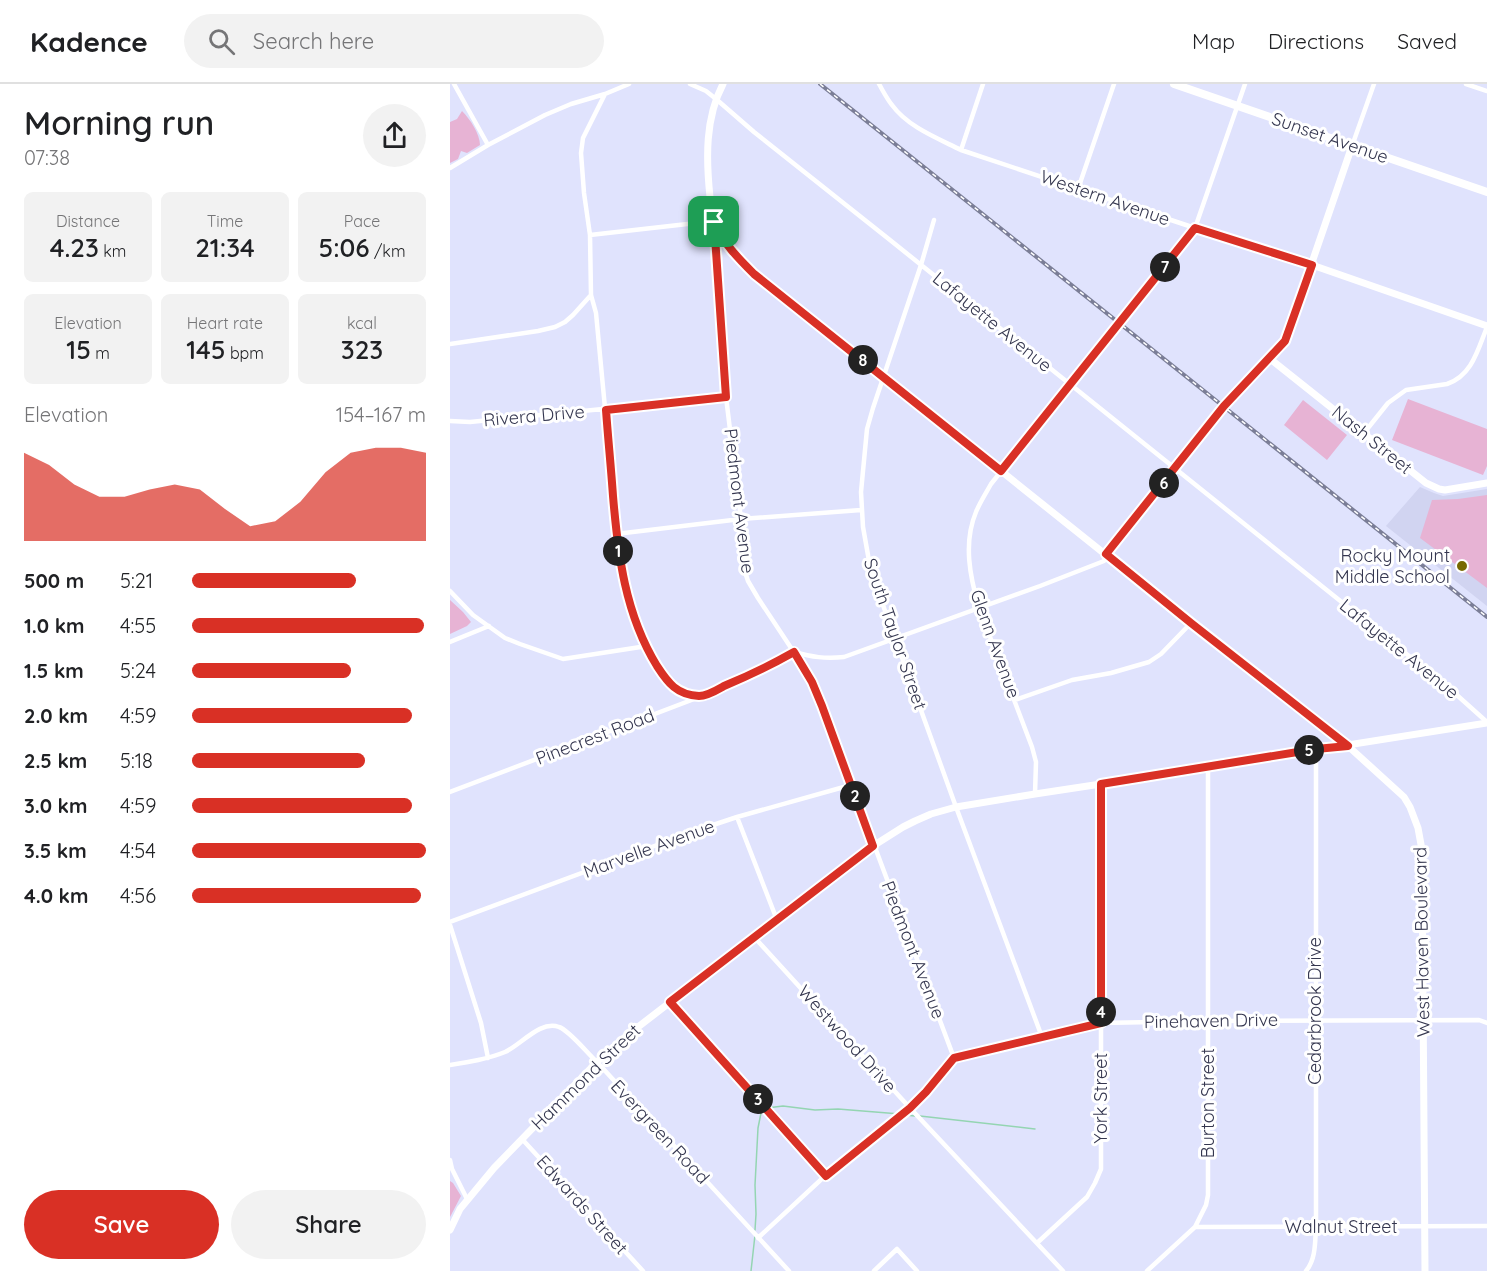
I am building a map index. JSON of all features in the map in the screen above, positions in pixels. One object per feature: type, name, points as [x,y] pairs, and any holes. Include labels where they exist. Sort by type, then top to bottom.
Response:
[{"type":"main road","name":"Sunset Avenue","points":[[1174,84],[1487,192]]},
{"type":"street","points":[[454,84],[488,145]]},
{"type":"street","points":[[450,168],[545,115],[629,84]]},
{"type":"street","name":"Lafayette Avenue","points":[[690,84],[706,91],[716,99],[754,132],[1449,688],[1487,723]]},
{"type":"street","name":"Piedmont Avenue","points":[[723,84],[716,99],[707,149],[707,167],[714,222],[726,397],[741,519],[744,569],[748,581],[794,652],[815,690],[954,1058]]},
{"type":"street","name":"Western Avenue","points":[[879,84],[892,106],[901,115],[935,137],[961,150],[1312,265],[1487,326]]},
{"type":"street","points":[[961,150],[983,84]]},
{"type":"street","points":[[1078,189],[1114,84]]},
{"type":"street","name":"Glenn Avenue","points":[[1035,794],[1036,762],[1032,747],[979,608],[971,577],[970,534],[976,512],[1001,471],[1195,228],[1245,84]]},
{"type":"street","points":[[794,652],[812,658],[844,657],[1104,561],[1106,554],[1224,406],[1285,341],[1374,84]]},
{"type":"street","points":[[1466,84],[1487,92]]},
{"type":"street","points":[[605,94],[581,146],[590,235],[591,295],[596,313],[619,556],[626,592],[651,654],[670,684],[689,695],[702,696]]},
{"type":"street","name":"South Taylor Street","points":[[934,220],[867,429],[862,472],[861,510],[871,573],[1042,1037]]},
{"type":"street","points":[[590,235],[714,222]]},
{"type":"street","name":"West Haven Boulevard","points":[[714,222],[721,237],[754,274],[1348,746],[1404,797],[1418,828],[1422,850],[1425,1271]]},
{"type":"street","points":[[450,344],[555,327],[573,315],[591,295]]},
{"type":"street","points":[[1364,434],[1388,403],[1406,390],[1452,382],[1466,372],[1472,364],[1487,326]]},
{"type":"street","name":"Nash Street","points":[[1269,358],[1433,487],[1445,490],[1487,483]]},
{"type":"street","name":"Rivera Drive","points":[[450,421],[470,422],[726,397]]},
{"type":"street","points":[[616,534],[741,519],[861,510]]},
{"type":"street","points":[[450,591],[473,615],[505,638],[563,658],[647,646]]},
{"type":"street","points":[[1015,700],[1072,680],[1120,671],[1149,662],[1161,654],[1191,623]]},
{"type":"street","points":[[450,642],[489,626]]},
{"type":"street","name":"Pinecrest Road","points":[[450,792],[702,696],[765,668],[794,652]]},
{"type":"street","name":"Hammond Street","points":[[450,1230],[467,1199],[494,1168],[597,1062],[625,1037],[873,846],[915,821],[956,807],[1487,723]]},
{"type":"street","name":"Cedarbrook Drive","points":[[1306,1271],[1310,1266],[1314,1250],[1316,1227],[1316,749]]},
{"type":"street","name":"Burton Street","points":[[1147,1271],[1195,1227],[1206,1205],[1208,1195],[1208,767]]},
{"type":"street","name":"York Street","points":[[1037,1242],[1087,1197],[1101,1169],[1101,784]]},
{"type":"street","name":"Marvelle Avenue","points":[[450,923],[736,817],[851,785]]},
{"type":"street","points":[[736,817],[777,920]]},
{"type":"street","points":[[450,923],[481,1023],[488,1058]]},
{"type":"street","name":"Westwood Drive","points":[[755,938],[1063,1271]]},
{"type":"street","points":[[670,1002],[826,1176]]},
{"type":"street","name":"Pinehaven Drive","points":[[954,1058],[1101,1023],[1479,1020],[1487,1023]]},
{"type":"street","name":"Evergreen Road","points":[[450,1065],[488,1058],[507,1051],[538,1030],[552,1026],[560,1027],[597,1062],[789,1271]]},
{"type":"street","points":[[758,1238],[826,1176],[910,1108],[954,1058]]},
{"type":"street","name":"Edwards Street","points":[[522,1139],[643,1271]]},
{"type":"street","points":[[450,1160],[467,1199]]},
{"type":"street","name":"Walnut Street","points":[[1195,1227],[1487,1226]]},
{"type":"street","points":[[874,1271],[897,1249],[917,1271]]},
{"type":"shaded area","points":[[462,111],[474,127],[480,145],[467,153],[461,151],[458,159],[450,163],[450,122],[457,119]]},
{"type":"shaded area","points":[[1408,399],[1487,429],[1487,466],[1483,475],[1392,440]]},
{"type":"shaded area","points":[[1303,400],[1347,435],[1327,460],[1284,425]]},
{"type":"shaded area","name":"Rocky Mount Middle School","points":[[1420,487],[1443,496],[1487,489],[1487,606],[1386,526]]},
{"type":"shaded area","points":[[1487,495],[1487,588],[1420,538],[1432,500]]},
{"type":"shaded area","points":[[450,600],[471,622],[450,634]]},
{"type":"shaded area","points":[[450,1181],[461,1196],[450,1217]]},
{"type":"waterway","points":[[755,1230],[758,1128],[761,1113],[767,1108],[783,1106],[815,1110],[838,1109],[900,1114]]},
{"type":"waterway","points":[[905,1115],[915,1116]]},
{"type":"waterway","points":[[920,1116],[1035,1129]]},
{"type":"waterway","points":[[751,1271],[755,1235]]},
{"type":"railway","points":[[820,84],[1487,617]]},
{"type":"place","name":"Rocky Mount Middle School","points":[[1462,566]]},
{"type":"route","points":[[714,222],[721,237],[731,250],[754,274],[1001,471],[1195,228],[1312,265],[1285,341],[1224,406],[1106,554],[1348,746],[1316,749],[1101,784],[1101,1023],[954,1058],[910,1108],[826,1176],[670,1002],[873,846],[822,706],[812,682],[794,652],[765,668],[702,696],[689,695],[670,684],[656,663],[639,628],[626,592],[616,534],[606,410],[726,397],[714,222]]}]
